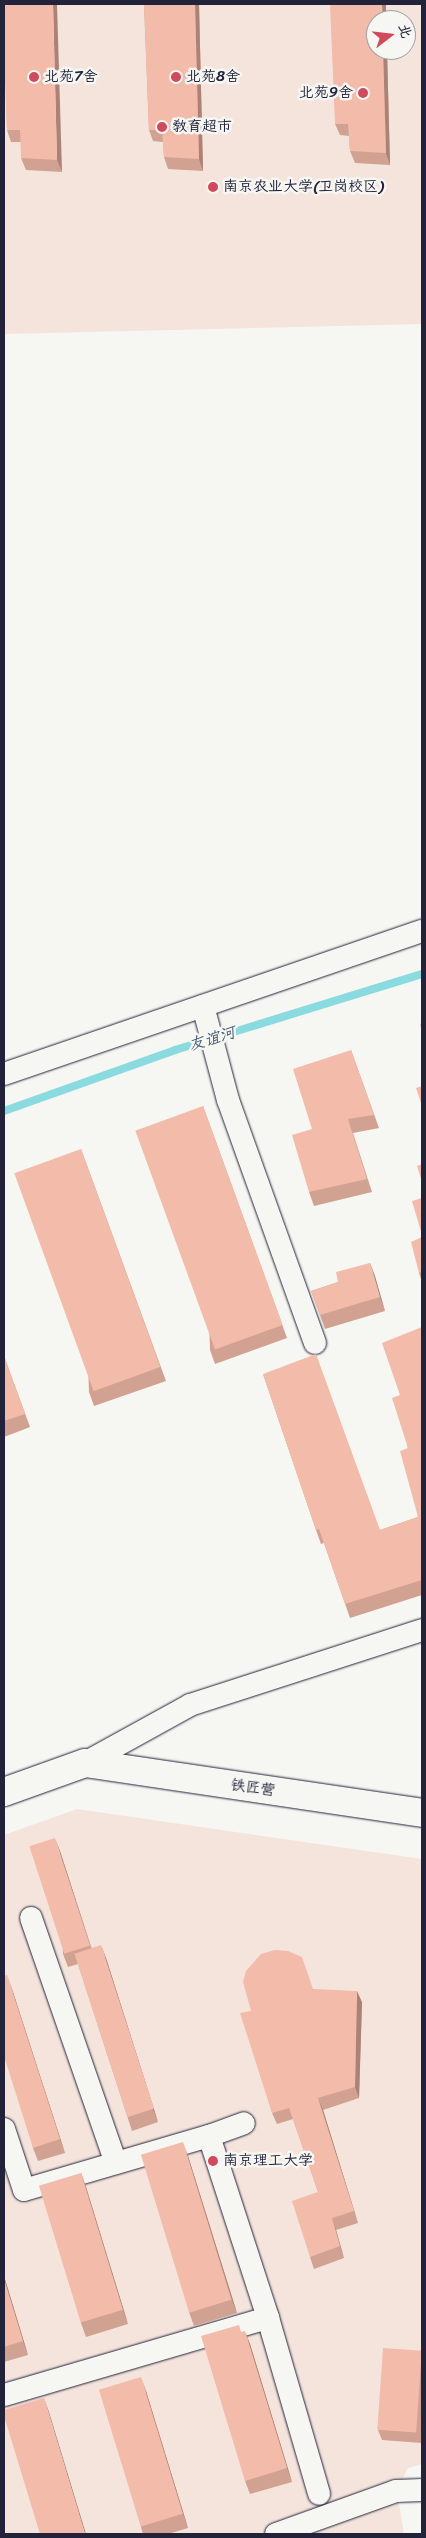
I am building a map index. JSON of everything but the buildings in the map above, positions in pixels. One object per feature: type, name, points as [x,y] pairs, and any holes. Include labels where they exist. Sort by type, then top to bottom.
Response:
[{"type":"street","points":[[4,1074],[205,1014],[422,931]]},
{"type":"street","points":[[205,1014],[221,1068],[228,1100],[315,1343]]},
{"type":"street","points":[[4,1792],[85,1763],[190,1705],[422,1630]]},
{"type":"street","name":"铁匠营","points":[[85,1763],[422,1813]]},
{"type":"street","points":[[31,1918],[116,2163]]},
{"type":"street","points":[[4,2129],[24,2190],[209,2136],[244,2123]]},
{"type":"street","points":[[209,2136],[268,2318],[319,2494]]},
{"type":"street","points":[[4,2394],[268,2318]]},
{"type":"street","points":[[276,2534],[396,2491],[422,2490]]},
{"type":"shaded area","name":"南京农业大学(卫岗校区)","points":[[4,4],[422,4],[422,324],[4,334]]},
{"type":"shaded area","name":"南京理工大学","points":[[77,1809],[422,1859],[422,2464],[408,2468],[397,2491],[404,2534],[4,2534],[4,1835]]},
{"type":"waterway","name":"友谊河","points":[[4,1111],[175,1050],[422,974]]},
{"type":"place","name":"北苑7舍","points":[[34,77]]},
{"type":"place","name":"北苑8舍","points":[[176,77]]},
{"type":"place","name":"北苑9舍","points":[[363,93]]},
{"type":"place","name":"教育超市","points":[[162,127]]},
{"type":"place","name":"南京农业大学(卫岗校区)","points":[[213,187]]},
{"type":"place","name":"南京理工大学","points":[[213,2161]]}]
